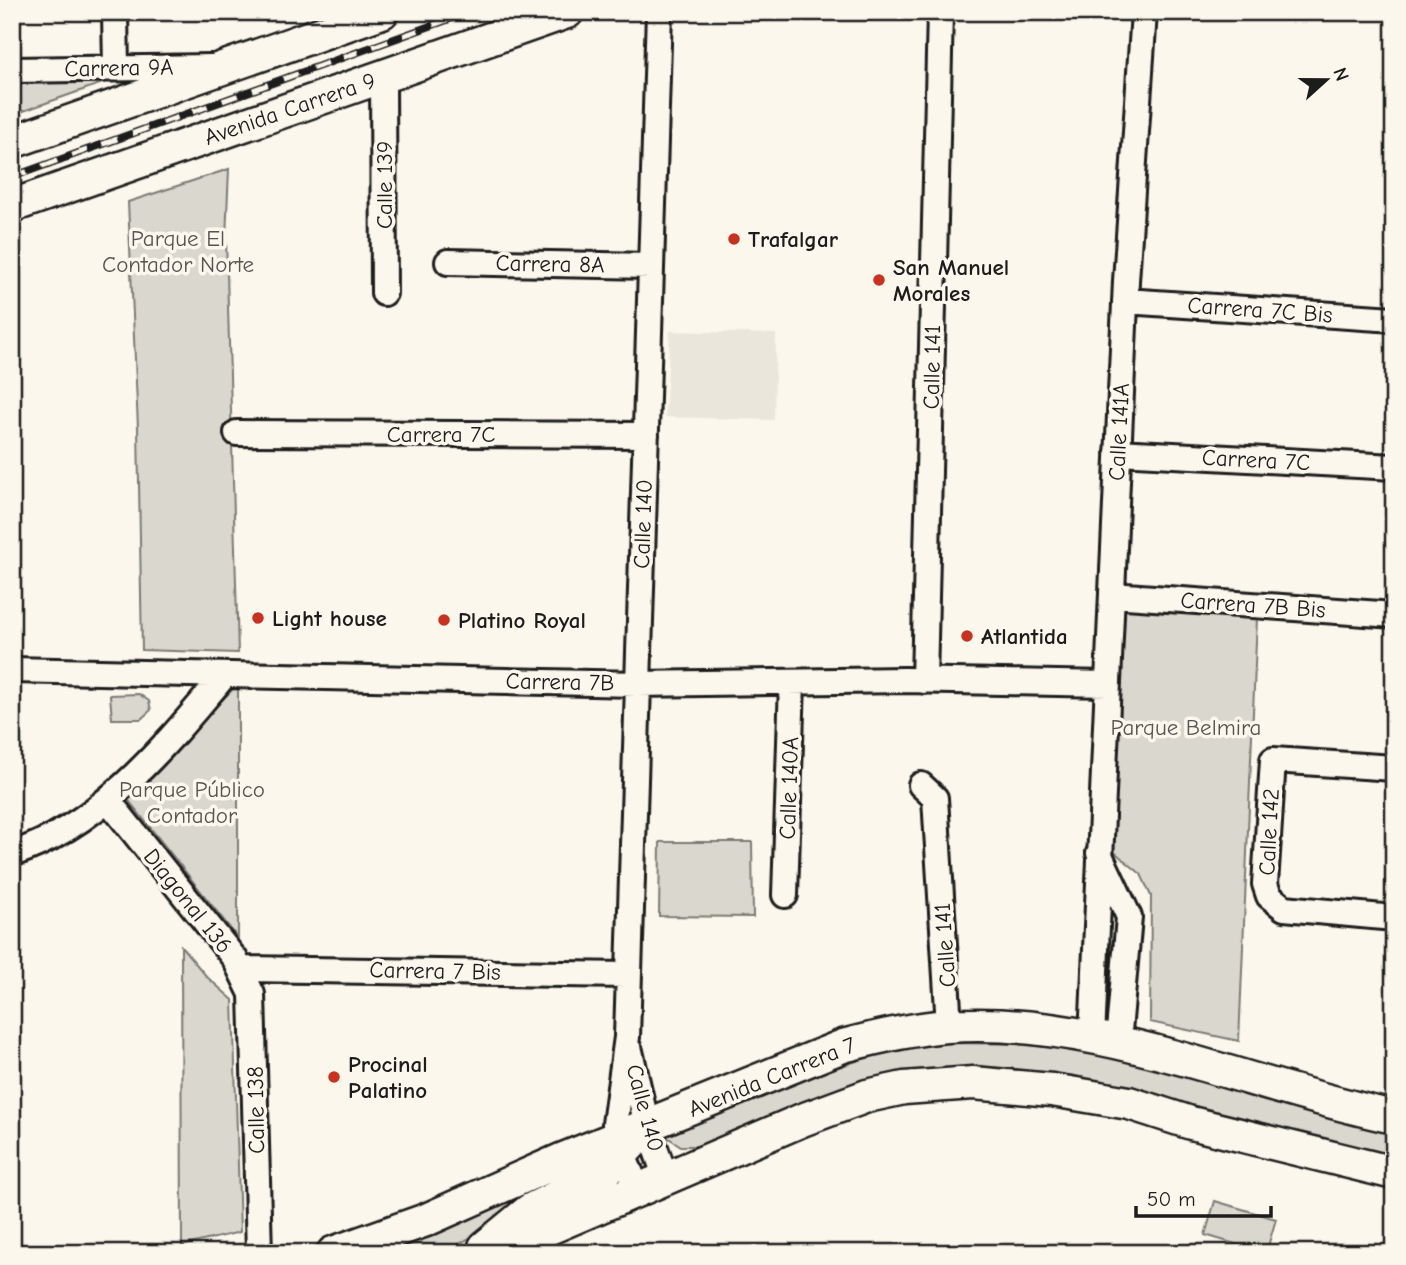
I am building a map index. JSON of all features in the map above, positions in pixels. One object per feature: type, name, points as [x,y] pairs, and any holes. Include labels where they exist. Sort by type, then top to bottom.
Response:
[{"type":"main road","points":[[12,142],[382,12]]},
{"type":"main road","name":"Avenida Carrera 9","points":[[12,206],[567,12]]},
{"type":"main road","name":"Avenida Carrera 7","points":[[333,1253],[620,1147],[647,1126],[843,1046],[881,1036],[949,1026],[1020,1029],[1105,1040],[1316,1100],[1394,1117]]},
{"type":"main road","points":[[491,1253],[867,1096],[904,1088],[973,1083],[1052,1090],[1129,1103],[1191,1123],[1394,1173]]},
{"type":"main road","points":[[479,1253],[518,1217],[595,1180],[620,1147]]},
{"type":"street","points":[[115,12],[116,68]]},
{"type":"street","name":"Calle 140","points":[[652,1184],[620,1147],[615,1116],[627,1037],[659,12]]},
{"type":"street","name":"Calle 141","points":[[924,681],[940,12]]},
{"type":"street","name":"Calle 141A","points":[[1105,1040],[1129,917],[1099,852],[1125,301],[1144,12]]},
{"type":"street","name":"Carrera 9A","points":[[12,70],[226,66]]},
{"type":"street","name":"Calle 139","points":[[383,77],[384,293]]},
{"type":"street","name":"Carrera 8A","points":[[448,262],[651,266]]},
{"type":"street","name":"Carrera 7C Bis","points":[[1125,301],[1394,318]]},
{"type":"street","name":"Carrera 7C","points":[[237,433],[646,435]]},
{"type":"street","name":"Carrera 7C","points":[[1118,452],[1394,467]]},
{"type":"street","name":"Carrera 7B Bis","points":[[1112,596],[1394,615]]},
{"type":"street","name":"Carrera 7B","points":[[12,670],[637,684],[924,681],[1108,684]]},
{"type":"street","points":[[12,854],[58,832],[108,800],[177,731],[225,675]]},
{"type":"street","name":"Calle 140A","points":[[785,895],[792,682]]},
{"type":"street","name":"Calle 142","points":[[1394,768],[1273,761],[1265,884],[1273,901],[1290,910],[1394,918]]},
{"type":"street","name":"Calle 141","points":[[921,785],[935,798],[949,1026]]},
{"type":"street","name":"Diagonal 136","points":[[108,800],[242,969]]},
{"type":"street","name":"Carrera 7 Bis","points":[[242,969],[627,975]]},
{"type":"street","name":"Calle 138","points":[[242,969],[252,994],[253,1009],[259,1253]]},
{"type":"street","name":"Calle 140","points":[[627,1037],[647,1126],[652,1184]]},
{"type":"shaded area","points":[[670,331],[776,334],[774,420],[665,417]]},
{"type":"green space","points":[[111,80],[12,115],[12,81]]},
{"type":"green space","name":"Parque El Contador Norte","points":[[229,169],[226,238],[238,653],[142,650],[138,428],[128,202]]},
{"type":"green space","name":"Parque Belmira","points":[[1121,605],[1257,618],[1239,1041],[1150,1022],[1151,896],[1141,874],[1112,850]]},
{"type":"green space","name":"Parque Público Contador","points":[[238,684],[238,938],[126,797]]},
{"type":"green space","points":[[139,694],[149,701],[151,710],[141,719],[112,719],[110,695]]},
{"type":"green space","points":[[660,842],[752,842],[753,917],[659,916]]},
{"type":"green space","points":[[181,946],[207,977],[233,1000],[240,1232],[182,1246]]},
{"type":"green space","points":[[952,1043],[1030,1044],[1128,1058],[1394,1129],[1394,1160],[1298,1138],[1075,1076],[1003,1069],[942,1069],[885,1078],[710,1146],[681,1146],[664,1135],[803,1079],[895,1048]]},
{"type":"green space","points":[[603,1159],[444,1253],[381,1253]]},
{"type":"green space","points":[[1215,1201],[1276,1219],[1266,1253],[1205,1235]]},
{"type":"railway","points":[[12,177],[469,12]]},
{"type":"place","name":"Trafalgar","points":[[734,239]]},
{"type":"place","name":"San Manuel Morales","points":[[879,280]]},
{"type":"place","name":"Light house","points":[[258,618]]},
{"type":"place","name":"Platino Royal","points":[[444,620]]},
{"type":"place","name":"Atlantida","points":[[967,636]]},
{"type":"place","name":"Procinal Palatino","points":[[334,1077]]}]
